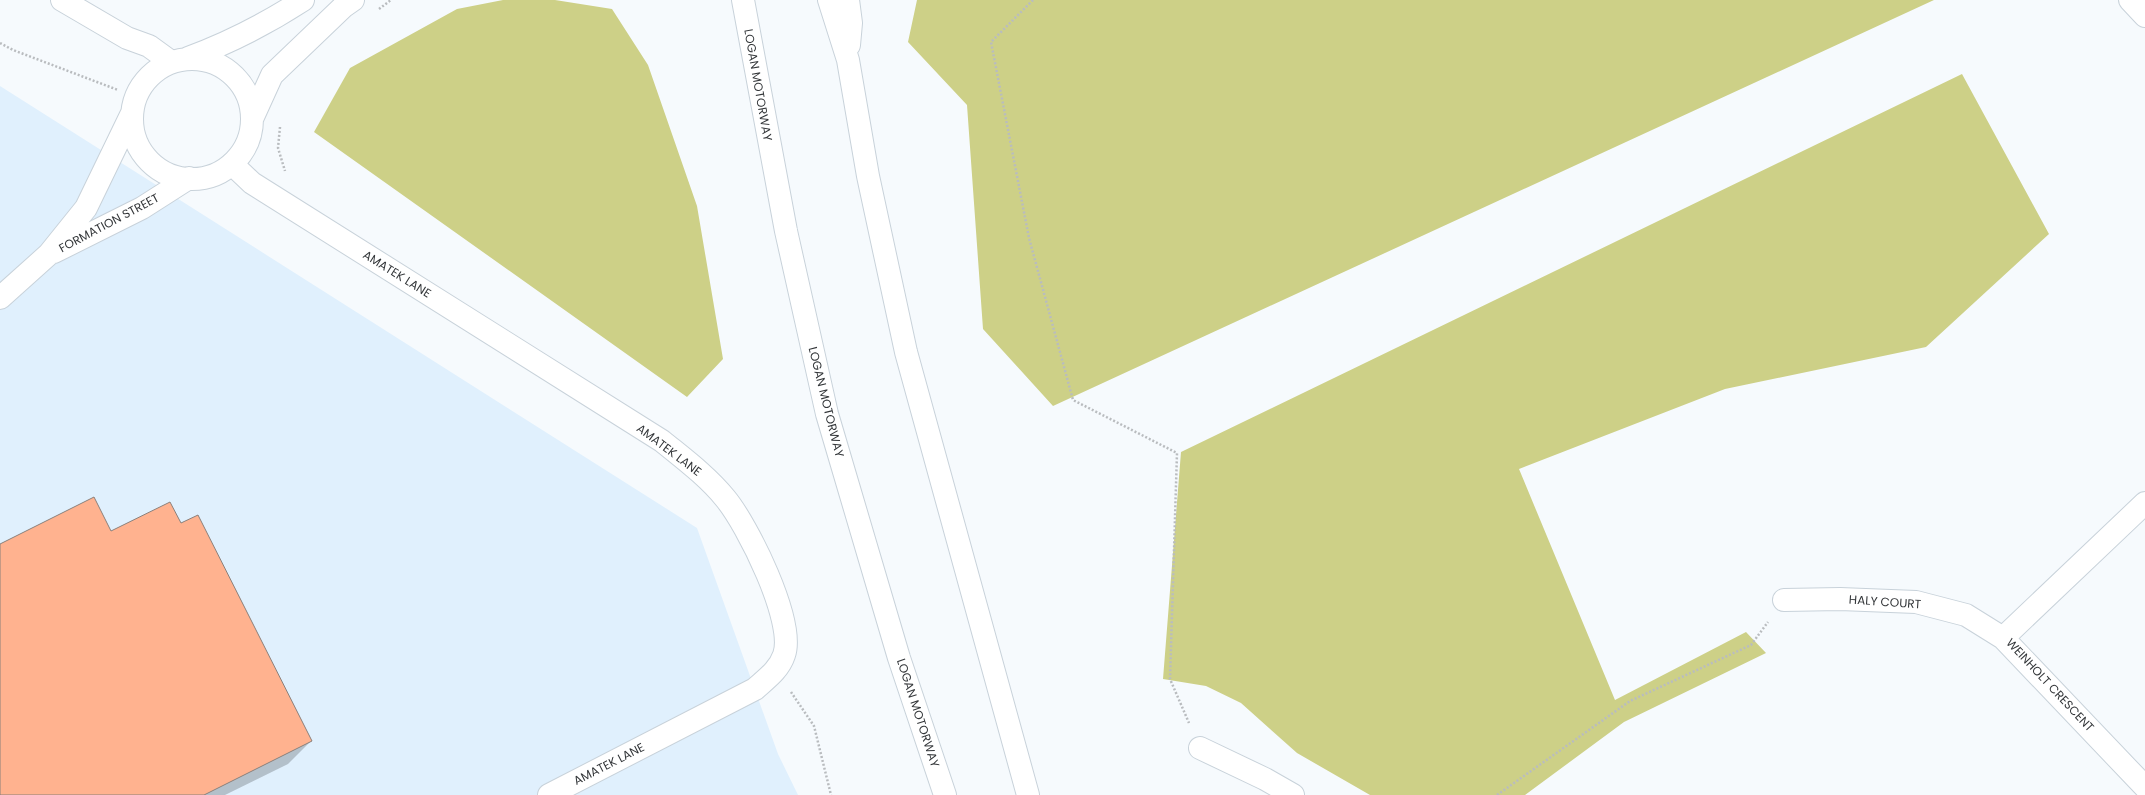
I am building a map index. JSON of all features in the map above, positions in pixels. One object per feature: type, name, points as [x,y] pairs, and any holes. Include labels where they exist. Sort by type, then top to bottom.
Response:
[{"type":"main road","points":[[62,0],[127,38],[149,46],[179,60],[206,60],[225,68],[239,82],[249,99],[252,119]]},
{"type":"main road","points":[[303,0],[266,24],[220,46],[179,60],[156,70],[144,82],[134,105],[133,132],[140,150],[153,165],[169,174],[189,178],[203,177],[218,173],[232,164],[245,146],[249,136],[252,119],[272,74],[352,0]]},
{"type":"main road","name":"LOGAN MOTORWAY","points":[[743,0],[786,231],[827,414],[899,658],[945,795]]},
{"type":"main road","points":[[829,0],[848,60],[868,176],[906,352],[1028,795]]},
{"type":"main road","points":[[848,0],[851,23],[848,60]]},
{"type":"main road","points":[[2130,0],[2145,16]]},
{"type":"main road","name":"FORMATION STREET","points":[[0,298],[49,254],[86,208],[134,105]]},
{"type":"main road","name":"AMATEK LANE","points":[[232,164],[252,183],[662,441],[696,468],[726,499],[756,550],[781,606],[787,636],[785,654],[776,670],[755,689],[549,795]]},
{"type":"main road","name":"FORMATION STREET","points":[[49,254],[142,208],[189,178]]},
{"type":"main road","name":"WEINHOLT CRESCENT","points":[[2145,503],[2003,638],[2145,787]]},
{"type":"main road","name":"HALY COURT","points":[[1784,600],[1840,599],[1916,602],[1966,615],[2003,638]]},
{"type":"main road","points":[[1200,748],[1265,779],[1293,795]]},
{"type":"path","points":[[373,14],[391,0]]},
{"type":"path","points":[[1032,0],[991,42],[1029,238],[1073,400],[1177,453],[1170,679],[1200,748]]},
{"type":"path","points":[[0,44],[134,105]]},
{"type":"path","points":[[281,122],[278,148],[286,173]]},
{"type":"path","points":[[1497,795],[1630,701],[1751,645],[1784,600]]},
{"type":"path","points":[[776,670],[814,726],[831,795]]},
{"type":"shaded area","points":[[0,86],[697,528],[778,754],[798,795],[0,795]]},
{"type":"green space","points":[[503,0],[555,0],[612,9],[648,65],[697,206],[723,359],[687,397],[314,132],[350,68],[457,9]]},
{"type":"green space","points":[[917,0],[1934,0],[1053,406],[983,329],[967,105],[908,42]]},
{"type":"green space","points":[[1962,74],[2049,234],[1926,347],[1725,389],[1519,469],[1615,700],[1746,632],[1766,653],[1624,722],[1525,795],[1370,795],[1297,753],[1241,703],[1206,686],[1163,679],[1181,452]]},
{"type":"building","points":[[94,497],[111,531],[170,502],[181,523],[198,515],[312,741],[204,795],[0,795],[0,544]]}]
